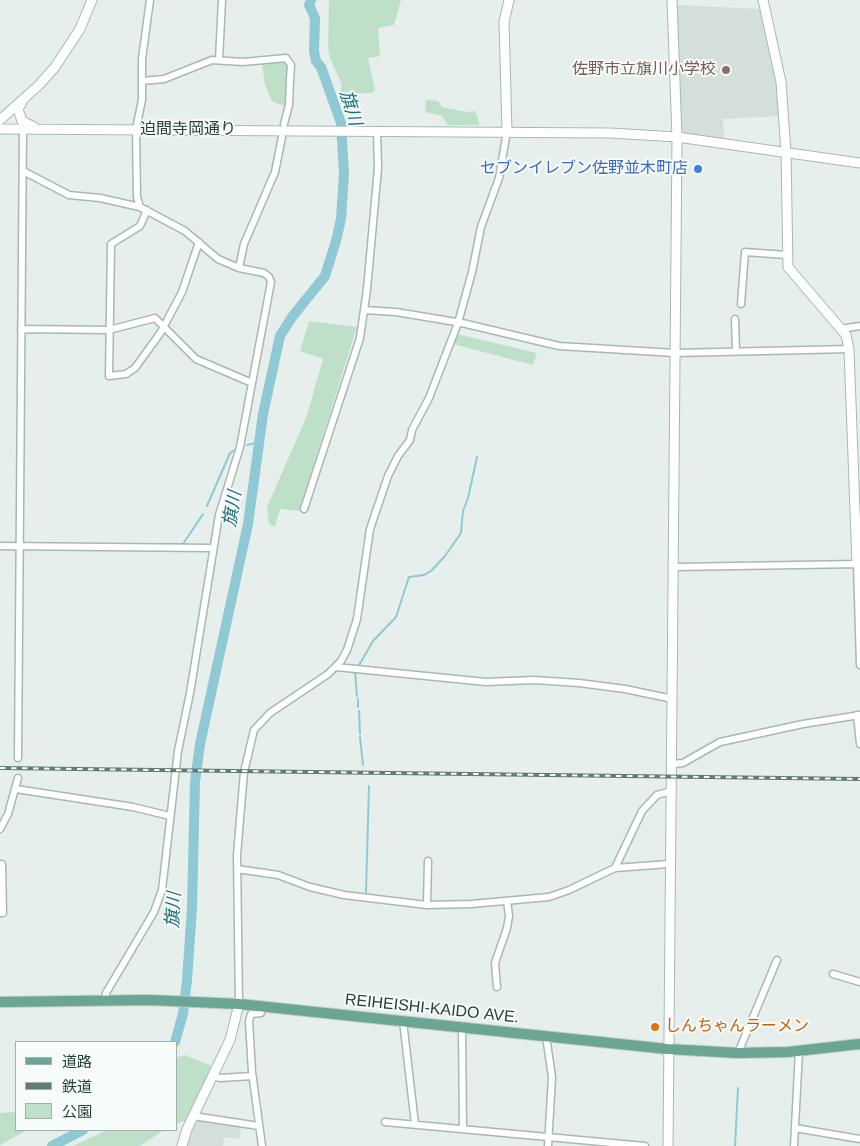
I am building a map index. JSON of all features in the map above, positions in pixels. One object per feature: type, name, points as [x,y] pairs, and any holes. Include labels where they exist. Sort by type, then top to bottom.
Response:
[{"type":"main road","name":"REIHEISHI-KAIDO AVE.","points":[[0,1002],[157,1000],[235,1003],[667,1049],[738,1054],[799,1051],[860,1044]]},
{"type":"street","points":[[0,120],[22,102],[55,67],[80,29],[92,0]]},
{"type":"street","points":[[140,206],[137,197],[136,129],[142,100],[144,38],[150,0]]},
{"type":"street","points":[[219,60],[222,0]]},
{"type":"street","points":[[182,1146],[193,1116],[232,1035],[235,1003],[237,869],[244,772],[254,730],[270,713],[336,667],[345,656],[352,636],[364,582],[370,529],[388,476],[398,456],[410,440],[412,430],[429,398],[458,323],[472,272],[481,227],[501,171],[507,131],[504,22],[509,0]]},
{"type":"street","points":[[668,1146],[667,1049],[673,699],[677,137],[672,0]]},
{"type":"street","points":[[763,0],[781,82],[786,152],[786,255],[791,272],[846,335],[849,349],[858,564],[860,665]]},
{"type":"street","points":[[142,81],[164,79],[199,64],[219,60],[243,62],[286,58],[291,65],[289,105],[284,124]]},
{"type":"street","points":[[22,102],[18,109],[22,121],[26,125],[40,128]]},
{"type":"street","name":"迫間寺岡通り","points":[[0,128],[610,133],[677,137],[860,163]]},
{"type":"street","points":[[18,758],[23,128]]},
{"type":"street","points":[[304,508],[351,369],[364,310],[378,168],[376,131]]},
{"type":"street","points":[[238,268],[244,244],[274,172],[282,137]]},
{"type":"street","points":[[23,171],[69,195],[100,198],[140,206],[184,231],[218,260],[238,268],[264,274],[269,277],[271,282],[240,447],[219,515],[213,548],[190,693],[178,751],[162,890],[158,903],[106,993],[105,1001]]},
{"type":"street","points":[[147,210],[140,226],[111,244],[109,376],[126,374],[140,363],[164,326],[190,273],[199,242]]},
{"type":"street","points":[[740,304],[745,252],[786,255]]},
{"type":"street","points":[[364,310],[396,312],[458,323],[556,346],[675,352],[849,349]]},
{"type":"street","points":[[21,329],[109,330],[152,318],[158,320],[196,359],[252,383]]},
{"type":"street","points":[[735,319],[736,352]]},
{"type":"street","points":[[841,330],[860,326]]},
{"type":"street","points":[[0,546],[213,548]]},
{"type":"street","points":[[673,567],[858,564]]},
{"type":"street","points":[[336,667],[486,682],[570,682],[625,689],[673,699]]},
{"type":"street","points":[[671,764],[683,763],[720,742],[803,724],[859,715],[860,744]]},
{"type":"street","points":[[0,829],[16,789],[18,778]]},
{"type":"street","points":[[16,789],[133,807],[170,816]]},
{"type":"street","points":[[615,868],[642,811],[657,795],[670,791]]},
{"type":"street","points":[[427,905],[428,861]]},
{"type":"street","points":[[0,864],[2,864],[3,913],[0,913]]},
{"type":"street","points":[[237,869],[278,875],[310,887],[344,895],[427,905],[507,901],[559,894],[615,868],[670,864]]},
{"type":"street","points":[[496,987],[496,963],[506,928],[508,916],[507,901]]},
{"type":"street","points":[[738,1054],[777,960]]},
{"type":"street","points":[[833,974],[860,982]]},
{"type":"street","points":[[262,1006],[260,1013],[251,1014],[249,1017],[252,1076],[262,1146]]},
{"type":"street","points":[[403,1021],[416,1124]]},
{"type":"street","points":[[462,1027],[464,1129]]},
{"type":"street","points":[[546,1036],[552,1077],[548,1146]]},
{"type":"street","points":[[794,1146],[799,1051]]},
{"type":"street","points":[[213,1076],[220,1078],[252,1076]]},
{"type":"street","points":[[193,1116],[259,1126]]},
{"type":"street","points":[[385,1122],[645,1146]]},
{"type":"street","points":[[795,1128],[860,1138]]},
{"type":"shaded area","name":"佐野市立旗川小学校","points":[[677,5],[760,9],[777,80],[780,116],[723,119],[724,138],[681,134]]},
{"type":"shaded area","points":[[197,1118],[241,1127],[239,1139],[224,1137],[223,1146],[187,1146]]},
{"type":"green space","points":[[329,0],[401,0],[394,25],[378,28],[380,56],[368,58],[375,90],[372,93],[340,94],[342,85],[330,58],[328,47]]},
{"type":"green space","points":[[284,61],[289,67],[287,104],[284,106],[272,101],[265,85],[262,64]]},
{"type":"green space","points":[[426,100],[438,101],[442,107],[466,112],[475,111],[480,125],[448,125],[442,116],[425,112]]},
{"type":"green space","points":[[309,321],[357,327],[299,511],[280,509],[275,527],[269,524],[267,507],[306,418],[323,359],[300,351]]},
{"type":"green space","points":[[457,334],[537,353],[533,365],[453,344]]},
{"type":"green space","points":[[185,1055],[210,1065],[211,1070],[185,1121],[178,1123],[178,1057]]},
{"type":"green space","points":[[15,1112],[15,1131],[25,1131],[0,1145],[0,1113]]},
{"type":"green space","points":[[105,1131],[162,1131],[140,1146],[73,1146]]},
{"type":"waterway","name":"旗川","points":[[175,1041],[183,1014],[187,980],[192,908],[195,782],[200,744],[248,524],[263,414],[280,336],[292,317],[325,276],[341,219],[344,174],[341,123],[321,67],[316,61],[314,51],[315,18],[309,5],[311,0]]},
{"type":"waterway","points":[[247,445],[259,442]]},
{"type":"waterway","points":[[207,506],[230,453],[235,450]]},
{"type":"waterway","points":[[358,667],[373,641],[396,617],[409,577],[424,575],[431,571],[445,556],[461,533],[463,511],[468,498],[477,457]]},
{"type":"waterway","points":[[163,544],[183,544],[203,514]]},
{"type":"waterway","points":[[355,672],[357,696]]},
{"type":"waterway","points":[[358,699],[358,707]]},
{"type":"waterway","points":[[359,711],[360,734]]},
{"type":"waterway","points":[[360,737],[363,765]]},
{"type":"waterway","points":[[366,892],[369,786]]},
{"type":"waterway","points":[[735,1146],[738,1088]]},
{"type":"waterway","name":"旗川","points":[[52,1146],[81,1131]]},
{"type":"railway","points":[[0,768],[860,779]]},
{"type":"place","name":"佐野市立旗川小学校","points":[[726,70]]},
{"type":"place","name":"セブンイレブン佐野並木町店","points":[[698,169]]},
{"type":"place","name":"しんちゃんラーメン","points":[[655,1027]]}]
